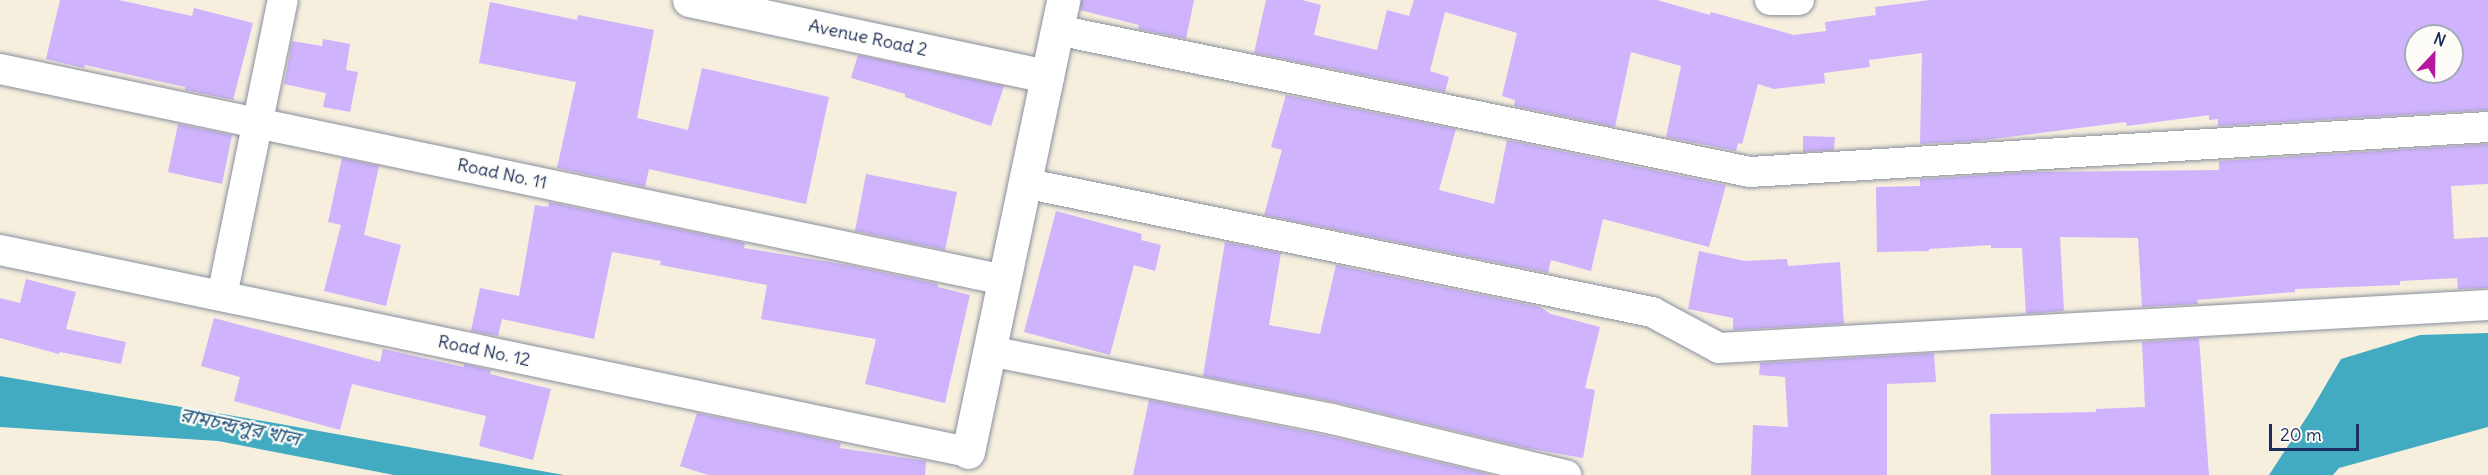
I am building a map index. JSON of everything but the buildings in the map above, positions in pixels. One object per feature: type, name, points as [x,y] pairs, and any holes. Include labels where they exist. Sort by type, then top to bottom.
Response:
[{"type":"street","points":[[222,296],[283,0]]},
{"type":"street","name":"Avenue Road 2","points":[[689,0],[1047,76]]},
{"type":"street","points":[[1770,0],[1799,0]]},
{"type":"street","points":[[968,452],[1060,15],[1750,172],[2488,127]]},
{"type":"street","name":"Road No. 11","points":[[0,69],[1004,280]]},
{"type":"street","points":[[1024,183],[1652,312],[1719,348],[2488,305]]},
{"type":"street","name":"Road No. 12","points":[[0,250],[968,452]]},
{"type":"street","points":[[989,351],[1332,419],[1566,475]]},
{"type":"water","points":[[2488,333],[2488,427],[2339,468],[2333,475],[2269,475],[2341,359],[2420,335]]},
{"type":"water","name":"রামচন্দ্রপুর খাল","points":[[0,376],[564,475],[394,475],[218,441],[0,427]]}]
